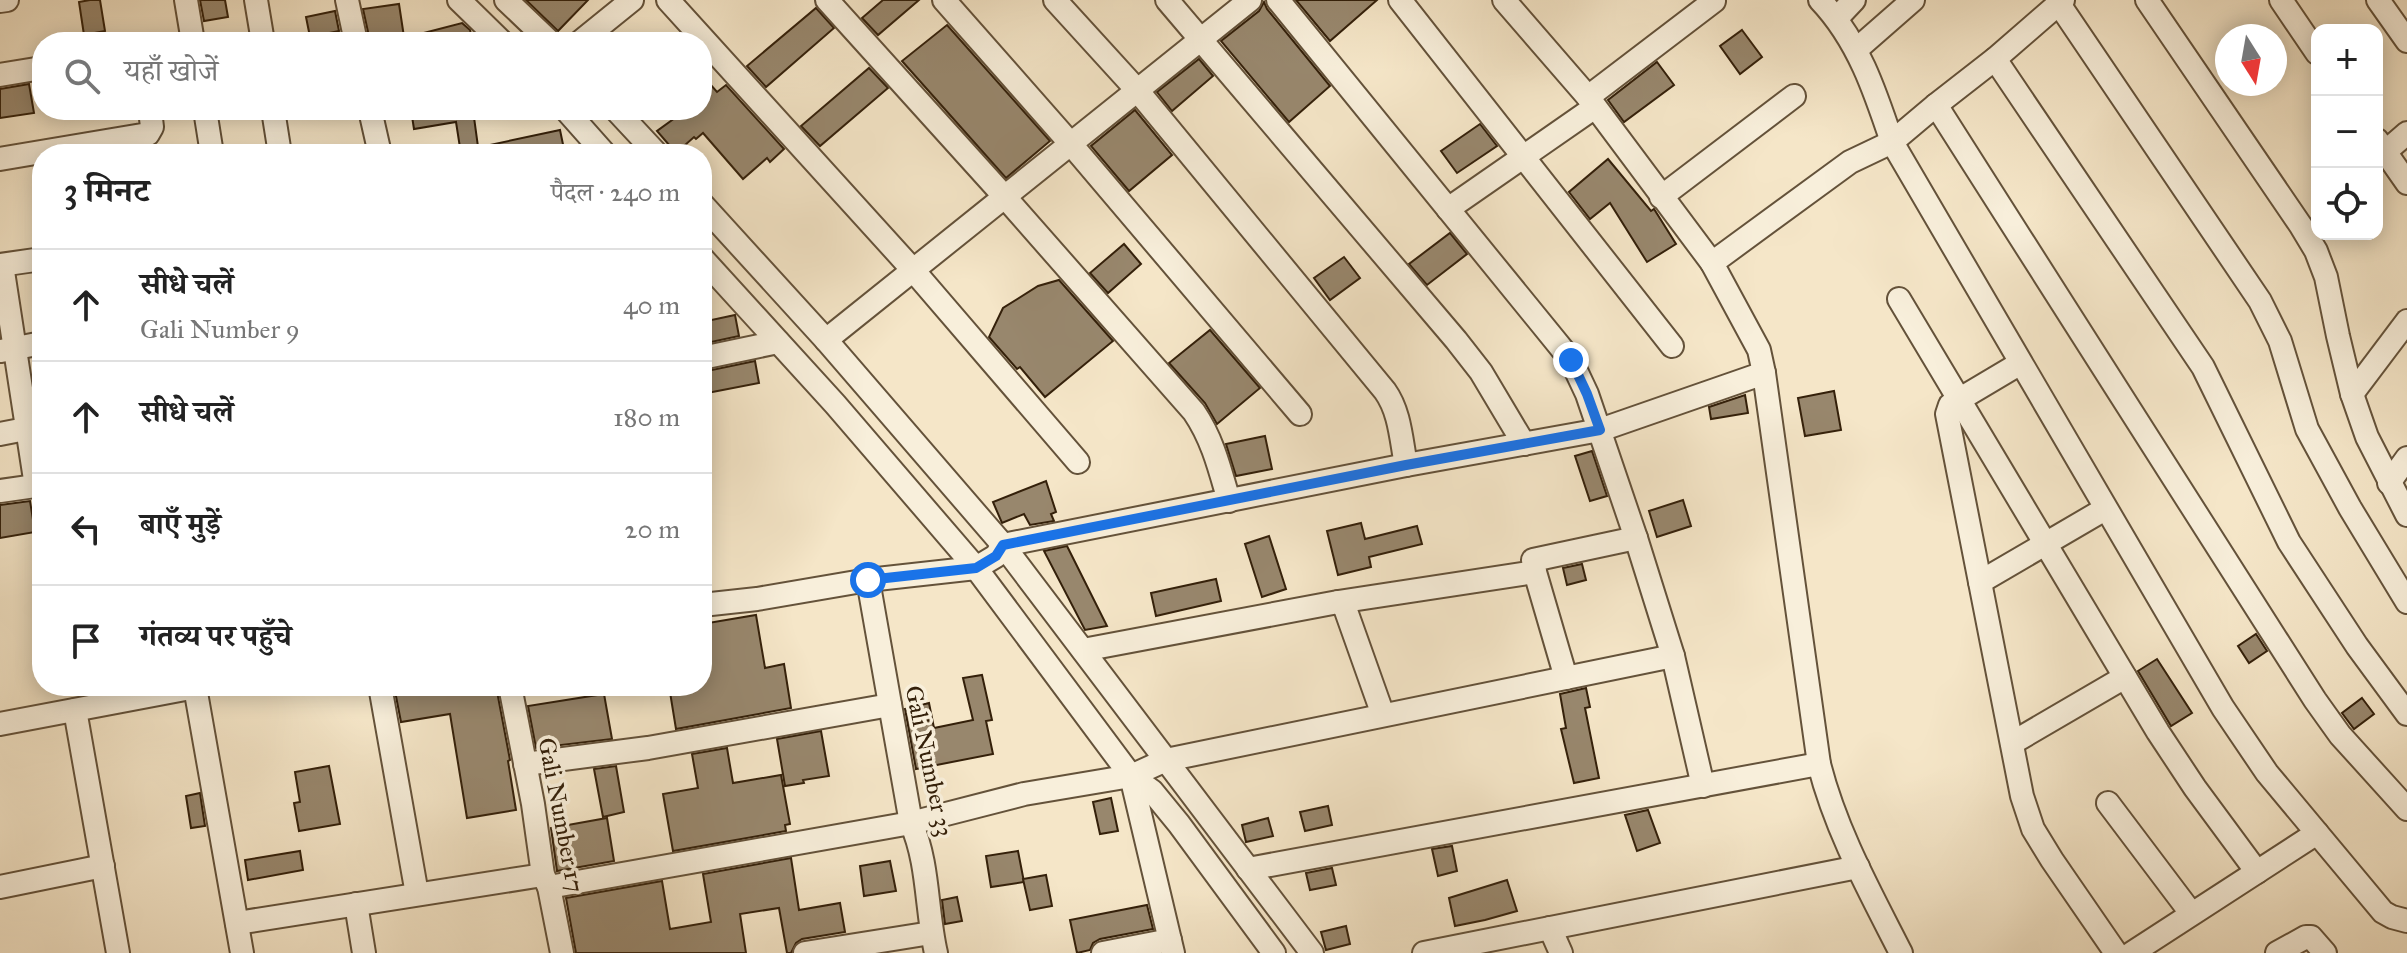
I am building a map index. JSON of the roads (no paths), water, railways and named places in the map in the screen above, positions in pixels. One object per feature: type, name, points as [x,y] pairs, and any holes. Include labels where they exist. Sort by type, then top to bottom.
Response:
[{"type":"street","points":[[0,1],[7,0]]},
{"type":"street","points":[[186,0],[191,32]]},
{"type":"street","points":[[256,0],[261,32]]},
{"type":"street","points":[[347,0],[354,32]]},
{"type":"street","points":[[459,0],[492,32]]},
{"type":"street","points":[[506,0],[540,32]]},
{"type":"street","points":[[592,32],[632,0]]},
{"type":"street","points":[[668,0],[697,32]]},
{"type":"street","points":[[827,0],[1194,412],[1213,445],[1229,501]]},
{"type":"street","points":[[944,0],[1300,414]]},
{"type":"street","points":[[1055,0],[1137,90],[1385,391],[1397,415],[1406,465]]},
{"type":"street","points":[[1167,0],[1456,340],[1481,372],[1524,444]]},
{"type":"street","points":[[826,340],[1250,0]]},
{"type":"street","points":[[1278,0],[1571,360],[1600,430],[1673,656],[1703,786]]},
{"type":"street","points":[[1400,0],[1672,346]]},
{"type":"street","points":[[1504,0],[1592,102],[1712,263],[1759,350],[1819,764],[1826,792],[1858,867],[1901,953]]},
{"type":"street","points":[[1820,0],[1837,18],[1857,49],[1880,105],[1887,145],[2223,708],[2267,773],[2383,912],[2407,921]]},
{"type":"street","points":[[1837,18],[1854,0]]},
{"type":"street","points":[[1857,49],[1913,0]]},
{"type":"street","points":[[2147,0],[2309,219],[2326,277],[2352,394],[2367,437],[2407,515]]},
{"type":"street","points":[[2281,0],[2311,44]]},
{"type":"street","points":[[2378,0],[2407,41]]},
{"type":"street","points":[[1448,209],[1592,102],[1714,1]]},
{"type":"street","points":[[1712,263],[1850,162],[1887,145],[2061,2],[2260,301],[2280,341],[2307,429],[2407,602]]},
{"type":"street","points":[[712,48],[913,270],[1078,462]]},
{"type":"street","points":[[1995,59],[2203,367],[2289,542],[2357,646],[2407,714]]},
{"type":"street","points":[[0,75],[32,70]]},
{"type":"street","points":[[1661,197],[1794,96]]},
{"type":"street","points":[[1936,105],[2315,700],[2340,735],[2407,809]]},
{"type":"street","points":[[89,144],[148,134],[151,120]]},
{"type":"street","points":[[207,120],[210,144]]},
{"type":"street","points":[[275,120],[278,144]]},
{"type":"street","points":[[372,120],[378,144]]},
{"type":"street","points":[[574,120],[595,144]]},
{"type":"street","points":[[625,120],[648,144]]},
{"type":"street","points":[[2383,148],[2407,133]]},
{"type":"street","points":[[0,159],[32,154]]},
{"type":"street","points":[[2383,154],[2407,183]]},
{"type":"street","points":[[712,215],[826,340],[991,558],[1131,776],[1171,946],[1103,953]]},
{"type":"street","points":[[32,260],[1,265],[7,350],[32,420]]},
{"type":"street","points":[[712,269],[835,404],[1083,650],[1166,760],[1262,915],[1274,953]]},
{"type":"street","points":[[712,288],[726,285]]},
{"type":"street","points":[[1899,299],[2125,677],[2195,788],[2257,872]]},
{"type":"street","points":[[2352,394],[2407,321]]},
{"type":"street","points":[[712,356],[778,342]]},
{"type":"street","points":[[7,350],[32,345]]},
{"type":"street","points":[[2019,364],[1950,405],[1947,414],[2022,796],[2033,829],[2116,953]]},
{"type":"street","points":[[712,604],[757,599],[991,558],[1229,501],[1600,430],[1764,373]]},
{"type":"street","points":[[0,434],[32,429]]},
{"type":"street","points":[[2389,483],[2407,458]]},
{"type":"street","points":[[0,491],[32,486]]},
{"type":"street","points":[[1980,582],[2105,509]]},
{"type":"street","points":[[1566,678],[1533,560],[1636,538]]},
{"type":"street","points":[[1083,650],[1338,602],[1535,572]]},
{"type":"street","name":"Gali Number 33","points":[[868,580],[911,823],[920,843],[934,943]]},
{"type":"street","points":[[1338,602],[1345,608],[1383,715]]},
{"type":"street","points":[[237,923],[417,894],[546,881],[911,823],[1024,794],[1131,776],[1166,760],[1673,656]]},
{"type":"street","points":[[2012,743],[2125,677]]},
{"type":"street","points":[[0,724],[147,696]]},
{"type":"street","points":[[200,696],[242,953]]},
{"type":"street","points":[[382,696],[417,894]]},
{"type":"street","name":"Gali Number 17","points":[[512,696],[562,953]]},
{"type":"street","points":[[525,764],[648,748],[890,705]]},
{"type":"street","points":[[75,710],[118,953]]},
{"type":"street","points":[[1233,871],[1819,764]]},
{"type":"street","points":[[1131,776],[1152,791],[1233,871],[1262,915],[1312,953]]},
{"type":"street","points":[[2108,803],[2191,913]]},
{"type":"street","points":[[2132,953],[2317,833]]},
{"type":"street","points":[[0,887],[103,866]]},
{"type":"street","points":[[1424,953],[1858,867]]},
{"type":"street","points":[[356,904],[364,953]]},
{"type":"street","points":[[1550,928],[1561,953]]},
{"type":"street","points":[[2277,953],[2306,937],[2325,953]]},
{"type":"street","points":[[805,953],[934,943]]}]
